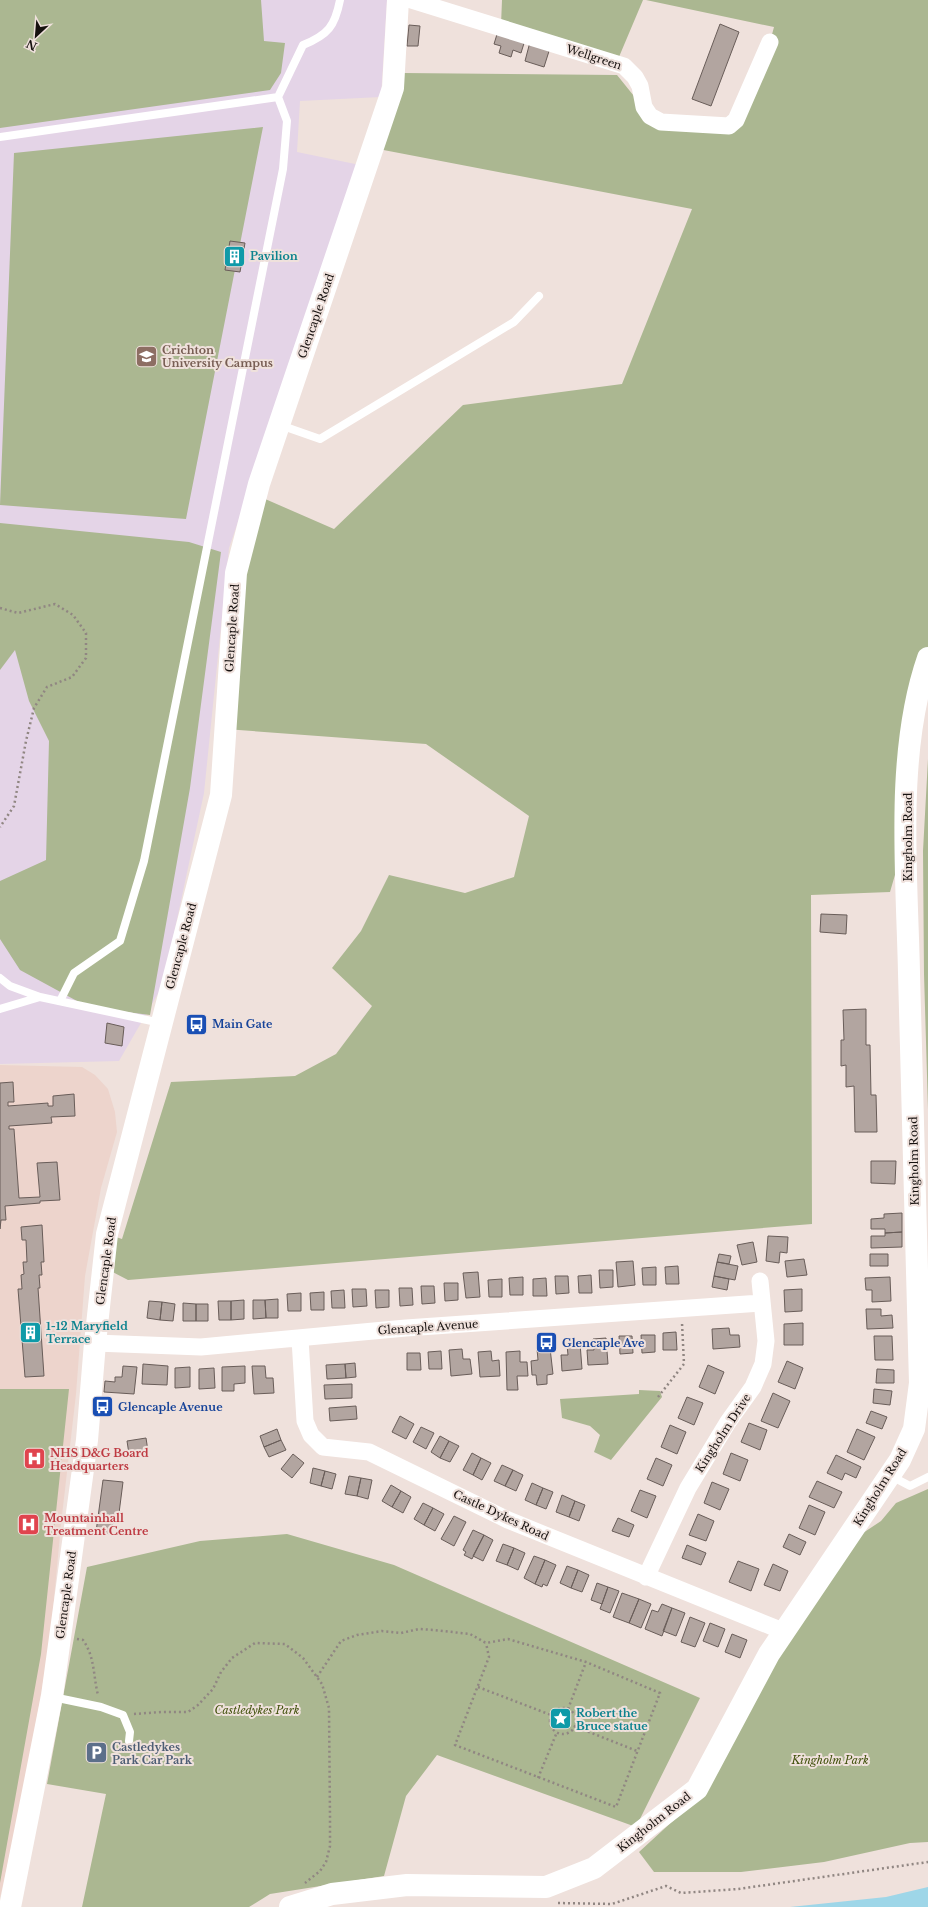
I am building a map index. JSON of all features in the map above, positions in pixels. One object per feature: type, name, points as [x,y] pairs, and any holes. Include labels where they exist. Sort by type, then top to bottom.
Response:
[{"type":"main road","name":"Glencaple Road","points":[[10,1907],[52,1696],[87,1440],[95,1343],[107,1234],[221,795],[236,572],[259,484],[394,88],[398,0]]},
{"type":"main road","name":"Kingholm Road","points":[[290,1907],[332,1894],[407,1885],[546,1887],[594,1868],[697,1789],[765,1661],[900,1460],[914,1429],[920,1383],[906,837],[910,737],[921,679],[928,658]]},
{"type":"street","name":"Wellgreen","points":[[411,0],[624,66],[635,77],[640,86],[644,107],[650,116],[661,122],[729,126],[736,120],[770,42]]},
{"type":"street","name":"Kingholm Drive","points":[[646,1577],[688,1488],[728,1422],[753,1387],[763,1364],[766,1341],[760,1281]]},
{"type":"street","name":"Glencaple Avenue","points":[[95,1343],[201,1347],[406,1328],[762,1303]]},
{"type":"street","name":"Castle Dykes Road","points":[[300,1339],[305,1421],[311,1435],[323,1447],[369,1452],[508,1520],[785,1632]]},
{"type":"lane","points":[[60,1001],[74,973],[120,941],[144,861],[283,169],[287,121],[278,97],[303,45],[317,39],[331,28],[340,0]]},
{"type":"lane","points":[[0,137],[278,97]]},
{"type":"lane","points":[[279,425],[320,439],[514,322],[539,296]]},
{"type":"lane","points":[[0,978],[10,986],[40,997],[161,1023]]},
{"type":"lane","points":[[0,1009],[40,997]]},
{"type":"lane","points":[[890,1476],[910,1486],[928,1477]]},
{"type":"lane","points":[[52,1696],[101,1707],[123,1715],[130,1732],[129,1741]]},
{"type":"path","points":[[0,608],[18,613],[56,604],[73,615],[86,633],[86,658],[72,677],[47,687],[34,708],[26,741],[14,806],[0,827]]},
{"type":"path","points":[[658,1397],[684,1364],[680,1309]]},
{"type":"path","points":[[317,1677],[341,1641],[357,1635],[382,1631],[401,1633],[419,1629],[470,1634],[486,1644],[508,1639],[586,1662],[660,1692],[616,1807],[455,1746],[489,1657],[486,1644]]},
{"type":"path","points":[[74,1639],[83,1640],[90,1649],[93,1660],[95,1685],[101,1707]]},
{"type":"path","points":[[123,1715],[161,1712],[188,1712],[198,1705],[213,1689],[221,1672],[232,1658],[256,1643],[285,1644],[303,1658],[322,1684],[329,1708],[330,1846],[326,1862],[320,1871],[303,1884]]},
{"type":"path","points":[[568,1709],[586,1662]]},
{"type":"path","points":[[478,1687],[551,1715]]},
{"type":"path","points":[[568,1709],[574,1715],[574,1726],[565,1733],[557,1732],[550,1723],[551,1715],[556,1710],[568,1709]]},
{"type":"path","points":[[574,1726],[638,1751]]},
{"type":"path","points":[[538,1778],[557,1732]]},
{"type":"path","points":[[554,1902],[612,1904],[666,1886],[680,1893],[738,1889],[928,1862]]},
{"type":"shaded area","name":"Crichton University Campus","points":[[0,0],[387,0],[381,97],[300,101],[297,152],[360,165],[229,548],[204,793],[163,985],[119,1061],[0,1064]]},
{"type":"shaded area","name":"NHS D&G Board Headquarters","points":[[0,1065],[82,1067],[95,1075],[108,1089],[115,1112],[117,1132],[101,1188],[85,1276],[76,1394],[61,1524],[50,1642],[25,1786],[0,1898]]},
{"type":"green space","points":[[0,0],[261,0],[264,41],[285,43],[281,73],[270,90],[0,128]]},
{"type":"green space","points":[[502,0],[643,0],[616,64],[501,25]]},
{"type":"green space","points":[[646,0],[928,0],[928,658],[906,837],[890,892],[811,895],[812,1224],[128,1280],[103,1267],[107,1234],[122,1239],[171,1082],[295,1076],[336,1054],[372,1006],[332,968],[361,931],[389,875],[465,893],[514,877],[529,816],[426,744],[225,729],[256,495],[334,529],[463,405],[622,384],[692,209],[373,148],[403,73],[617,75],[650,116],[729,126],[770,42],[774,27]]},
{"type":"green space","points":[[263,127],[186,519],[0,505],[14,153]]},
{"type":"green space","points":[[0,523],[189,542],[221,552],[190,788],[150,1015],[88,1007],[20,970],[0,939],[0,881],[46,860],[49,741],[29,701],[15,650],[0,670]]},
{"type":"green space","points":[[928,759],[928,1109],[924,974],[923,851]]},
{"type":"green space","name":"Mountainhall Treatment Centre","points":[[0,1389],[69,1389],[41,1654],[0,1883]]},
{"type":"green space","points":[[639,1390],[660,1391],[662,1397],[611,1460],[594,1452],[600,1435],[590,1426],[562,1418],[560,1399],[639,1394]]},
{"type":"green space","name":"Kingholm Park","points":[[928,1489],[928,1842],[910,1843],[824,1862],[741,1872],[654,1872],[639,1852],[700,1796],[751,1699],[845,1545],[881,1521],[896,1503]]},
{"type":"green space","name":"Castledykes Park","points":[[287,1534],[394,1565],[700,1698],[636,1827],[437,1755],[406,1796],[384,1876],[270,1894],[249,1907],[82,1907],[106,1794],[47,1784],[87,1567],[200,1541]]},
{"type":"water","points":[[928,1887],[928,1907],[790,1907],[886,1897]]},
{"type":"building","points":[[720,24],[739,32],[711,106],[692,99]]},
{"type":"building","points":[[409,25],[420,26],[418,46],[407,46]]},
{"type":"building","points":[[498,31],[525,40],[521,53],[513,50],[511,57],[499,53],[501,46],[494,44]]},
{"type":"building","points":[[530,42],[550,48],[544,67],[525,61]]},
{"type":"building","name":"Pavilion","points":[[230,241],[245,243],[240,272],[225,270]]},
{"type":"building","points":[[821,914],[847,915],[846,934],[820,932]]},
{"type":"building","points":[[866,1009],[866,1045],[870,1045],[871,1095],[876,1095],[877,1132],[855,1132],[854,1086],[846,1087],[846,1065],[841,1066],[841,1040],[844,1040],[843,1010]]},
{"type":"building","points":[[107,1023],[124,1027],[122,1046],[105,1043]]},
{"type":"building","points":[[13,1082],[14,1102],[8,1102],[8,1106],[48,1103],[48,1106],[53,1106],[53,1096],[74,1094],[75,1116],[51,1117],[52,1123],[9,1126],[9,1129],[14,1129],[19,1198],[40,1197],[37,1163],[57,1162],[60,1200],[5,1206],[6,1220],[1,1220],[0,1229],[0,1083]]},
{"type":"building","points":[[871,1161],[896,1161],[895,1184],[871,1183]]},
{"type":"building","points":[[902,1213],[902,1232],[885,1233],[885,1229],[871,1229],[871,1219],[884,1218],[884,1214]]},
{"type":"building","name":"1-12 Maryfield Terrace","points":[[42,1225],[44,1262],[41,1262],[42,1275],[39,1275],[40,1288],[38,1288],[44,1376],[25,1377],[18,1289],[22,1289],[21,1275],[24,1274],[23,1262],[27,1262],[26,1240],[22,1240],[21,1227]]},
{"type":"building","points":[[902,1232],[902,1247],[871,1248],[871,1236],[885,1236],[885,1233]]},
{"type":"building","points":[[768,1236],[788,1237],[787,1253],[780,1252],[779,1263],[766,1261]]},
{"type":"building","points":[[753,1242],[757,1262],[742,1265],[737,1245]]},
{"type":"building","points":[[719,1254],[731,1256],[729,1264],[717,1262]]},
{"type":"building","points":[[870,1254],[888,1254],[888,1266],[870,1266]]},
{"type":"building","points":[[804,1259],[807,1275],[787,1277],[785,1261]]},
{"type":"building","points":[[633,1261],[635,1285],[618,1287],[616,1262]]},
{"type":"building","points":[[717,1262],[738,1266],[735,1280],[714,1276]]},
{"type":"building","points":[[678,1266],[679,1284],[666,1284],[665,1267]]},
{"type":"building","points":[[656,1267],[656,1285],[643,1285],[642,1268]]},
{"type":"building","points":[[599,1270],[613,1270],[613,1287],[600,1288]]},
{"type":"building","points":[[478,1272],[480,1297],[466,1298],[463,1273]]},
{"type":"building","points":[[591,1275],[592,1293],[579,1293],[578,1276]]},
{"type":"building","points":[[555,1276],[568,1276],[569,1293],[556,1294]]},
{"type":"building","points":[[714,1276],[729,1279],[727,1290],[712,1287]]},
{"type":"building","points":[[523,1277],[523,1295],[510,1295],[509,1278]]},
{"type":"building","points":[[890,1277],[891,1301],[872,1302],[872,1290],[866,1290],[865,1278]]},
{"type":"building","points":[[546,1278],[547,1296],[533,1296],[533,1279]]},
{"type":"building","points":[[502,1279],[502,1297],[489,1297],[488,1280]]},
{"type":"building","points":[[444,1283],[458,1283],[458,1300],[445,1301]]},
{"type":"building","points":[[421,1286],[434,1286],[435,1303],[422,1304]]},
{"type":"building","points":[[399,1288],[412,1288],[413,1305],[400,1306]]},
{"type":"building","points":[[352,1289],[366,1289],[367,1306],[353,1307]]},
{"type":"building","points":[[802,1289],[802,1311],[785,1312],[784,1290]]},
{"type":"building","points":[[344,1290],[345,1308],[332,1308],[331,1291]]},
{"type":"building","points":[[375,1290],[389,1290],[389,1307],[376,1308]]},
{"type":"building","points":[[324,1292],[324,1310],[311,1310],[310,1293]]},
{"type":"building","points":[[301,1293],[301,1311],[288,1311],[287,1294]]},
{"type":"building","points":[[278,1299],[278,1318],[266,1318],[265,1300]]},
{"type":"building","points":[[244,1300],[244,1319],[231,1320],[231,1301]]},
{"type":"building","points":[[253,1300],[265,1300],[266,1318],[253,1319]]},
{"type":"building","points":[[149,1301],[162,1302],[160,1320],[147,1318]]},
{"type":"building","points":[[218,1301],[231,1301],[231,1320],[219,1320]]},
{"type":"building","points":[[162,1302],[175,1304],[173,1321],[160,1320]]},
{"type":"building","points":[[183,1303],[196,1304],[196,1321],[183,1321]]},
{"type":"building","points":[[196,1304],[208,1304],[208,1321],[196,1321]]},
{"type":"building","points":[[866,1309],[881,1309],[881,1316],[892,1315],[893,1328],[867,1329]]},
{"type":"building","points":[[803,1323],[803,1345],[784,1345],[784,1324]]},
{"type":"building","points":[[729,1328],[730,1335],[739,1335],[740,1347],[713,1349],[712,1329]]},
{"type":"building","points":[[676,1332],[677,1350],[663,1350],[663,1333]]},
{"type":"building","points":[[641,1335],[655,1335],[655,1352],[642,1353]]},
{"type":"building","points":[[619,1336],[632,1336],[633,1353],[620,1354]]},
{"type":"building","points":[[874,1336],[892,1336],[893,1360],[875,1360]]},
{"type":"building","points":[[606,1338],[608,1364],[588,1365],[587,1350],[594,1350],[593,1339]]},
{"type":"building","points":[[580,1343],[582,1369],[562,1371],[561,1355],[568,1355],[567,1345]]},
{"type":"building","points":[[550,1348],[553,1374],[547,1375],[547,1384],[537,1385],[536,1375],[532,1375],[531,1361],[538,1360],[537,1349]]},
{"type":"building","points":[[462,1349],[463,1359],[470,1359],[472,1374],[451,1376],[449,1350]]},
{"type":"building","points":[[441,1351],[442,1369],[429,1369],[428,1352]]},
{"type":"building","points":[[491,1351],[492,1361],[499,1360],[500,1376],[480,1377],[478,1352]]},
{"type":"building","points":[[520,1351],[520,1362],[527,1362],[528,1376],[517,1376],[518,1390],[507,1390],[506,1352]]},
{"type":"building","points":[[407,1353],[420,1353],[421,1370],[407,1370]]},
{"type":"building","points":[[787,1361],[803,1368],[795,1389],[778,1382]]},
{"type":"building","points":[[355,1363],[356,1377],[346,1378],[345,1364]]},
{"type":"building","points":[[143,1364],[168,1366],[167,1385],[142,1384]]},
{"type":"building","points":[[345,1364],[346,1378],[327,1379],[326,1365]]},
{"type":"building","points":[[708,1365],[724,1372],[715,1394],[699,1387]]},
{"type":"building","points":[[123,1366],[137,1367],[134,1394],[104,1392],[105,1381],[115,1382],[115,1377],[122,1377]]},
{"type":"building","points":[[245,1366],[245,1383],[234,1384],[234,1391],[222,1391],[222,1367]]},
{"type":"building","points":[[252,1366],[265,1366],[266,1378],[273,1378],[274,1393],[254,1394]]},
{"type":"building","points":[[190,1367],[190,1387],[175,1388],[175,1368]]},
{"type":"building","points":[[214,1368],[215,1388],[199,1389],[199,1369]]},
{"type":"building","points":[[877,1369],[894,1370],[894,1383],[876,1383]]},
{"type":"building","points":[[352,1384],[352,1398],[325,1399],[324,1385]]},
{"type":"building","points":[[874,1389],[892,1391],[890,1405],[873,1403]]},
{"type":"building","points":[[773,1393],[790,1401],[778,1428],[761,1421]]},
{"type":"building","points":[[687,1397],[703,1403],[694,1425],[678,1418]]},
{"type":"building","points":[[356,1406],[357,1419],[330,1421],[329,1408]]},
{"type":"building","points":[[871,1411],[887,1417],[882,1429],[866,1423]]},
{"type":"building","points":[[400,1416],[414,1424],[406,1439],[392,1432]]},
{"type":"building","points":[[749,1423],[767,1430],[760,1450],[741,1442]]},
{"type":"building","points":[[670,1425],[686,1432],[677,1454],[661,1447]]},
{"type":"building","points":[[421,1427],[434,1433],[426,1449],[413,1442]]},
{"type":"building","points":[[277,1429],[281,1440],[264,1447],[260,1436]]},
{"type":"building","points":[[857,1429],[875,1437],[864,1460],[847,1452]]},
{"type":"building","points":[[440,1436],[449,1441],[440,1458],[431,1452]]},
{"type":"building","points":[[146,1438],[148,1451],[129,1454],[127,1441]]},
{"type":"building","points":[[281,1440],[286,1450],[269,1457],[264,1447]]},
{"type":"building","points":[[449,1441],[459,1446],[450,1462],[440,1458]]},
{"type":"building","points":[[472,1453],[481,1458],[473,1475],[463,1470]]},
{"type":"building","points":[[731,1453],[748,1460],[740,1481],[723,1474]]},
{"type":"building","points":[[293,1454],[304,1463],[292,1478],[281,1469]]},
{"type":"building","points":[[836,1455],[861,1467],[856,1478],[845,1473],[842,1480],[827,1473]]},
{"type":"building","points":[[481,1458],[491,1463],[482,1480],[473,1475]]},
{"type":"building","points":[[656,1458],[672,1465],[663,1486],[647,1479]]},
{"type":"building","points":[[502,1465],[513,1470],[505,1486],[494,1481]]},
{"type":"building","points":[[313,1468],[325,1471],[321,1486],[310,1483]]},
{"type":"building","points":[[513,1470],[523,1475],[516,1491],[505,1486]]},
{"type":"building","points":[[325,1471],[336,1474],[332,1489],[321,1486]]},
{"type":"building","points":[[349,1476],[361,1478],[357,1496],[345,1494]]},
{"type":"building","points":[[361,1478],[372,1480],[368,1499],[357,1496]]},
{"type":"building","points":[[103,1480],[123,1482],[118,1521],[113,1520],[112,1534],[96,1532]]},
{"type":"building","points":[[817,1481],[842,1492],[834,1508],[809,1497]]},
{"type":"building","points":[[712,1482],[729,1489],[720,1510],[704,1503]]},
{"type":"building","points":[[532,1483],[543,1488],[536,1505],[525,1500]]},
{"type":"building","points":[[391,1485],[401,1491],[392,1507],[382,1501]]},
{"type":"building","points":[[543,1488],[553,1492],[546,1509],[536,1505]]},
{"type":"building","points":[[640,1490],[656,1496],[647,1518],[631,1511]]},
{"type":"building","points":[[401,1491],[411,1497],[403,1513],[392,1507]]},
{"type":"building","points":[[562,1495],[575,1501],[569,1517],[556,1512]]},
{"type":"building","points":[[575,1501],[585,1505],[579,1521],[569,1517]]},
{"type":"building","points":[[423,1503],[433,1508],[424,1525],[414,1519]]},
{"type":"building","points":[[809,1505],[825,1512],[815,1535],[799,1528]]},
{"type":"building","points":[[433,1508],[444,1514],[435,1531],[424,1525]]},
{"type":"building","points":[[698,1514],[714,1521],[706,1541],[689,1535]]},
{"type":"building","points":[[454,1516],[466,1522],[454,1546],[441,1539]]},
{"type":"building","points":[[618,1518],[634,1525],[629,1537],[612,1531]]},
{"type":"building","points":[[473,1530],[484,1535],[472,1559],[464,1555],[466,1552],[463,1550]]},
{"type":"building","points":[[789,1534],[806,1542],[800,1555],[783,1547]]},
{"type":"building","points":[[484,1535],[493,1540],[483,1561],[473,1556]]},
{"type":"building","points":[[503,1544],[514,1548],[507,1565],[496,1561]]},
{"type":"building","points":[[687,1545],[706,1553],[701,1565],[682,1558]]},
{"type":"building","points":[[514,1548],[525,1553],[518,1570],[507,1565]]},
{"type":"building","points":[[534,1556],[545,1560],[535,1584],[524,1578]]},
{"type":"building","points":[[545,1560],[556,1565],[547,1586],[543,1584],[542,1587],[535,1584]]},
{"type":"building","points":[[738,1561],[759,1569],[751,1591],[729,1582]]},
{"type":"building","points":[[773,1564],[788,1571],[780,1591],[764,1585]]},
{"type":"building","points":[[567,1566],[578,1570],[571,1588],[560,1583]]},
{"type":"building","points":[[578,1570],[589,1575],[582,1592],[571,1588]]},
{"type":"building","points":[[597,1583],[608,1587],[602,1604],[591,1600]]},
{"type":"building","points":[[608,1587],[619,1591],[610,1613],[600,1609]]},
{"type":"building","points":[[622,1593],[639,1599],[629,1623],[613,1617]]},
{"type":"building","points":[[639,1599],[651,1604],[641,1628],[629,1623]]},
{"type":"building","points":[[662,1604],[672,1608],[662,1636],[645,1629],[652,1610],[658,1612]]},
{"type":"building","points":[[672,1608],[685,1613],[676,1636],[663,1631]]},
{"type":"building","points":[[690,1617],[705,1623],[695,1647],[681,1642]]},
{"type":"building","points":[[710,1623],[725,1629],[718,1647],[703,1641]]},
{"type":"building","points":[[732,1634],[747,1640],[740,1658],[725,1652]]},
{"type":"place","name":"Pavilion","points":[[235,256]]},
{"type":"place","name":"Crichton University Campus","points":[[147,356]]},
{"type":"place","name":"Main Gate","points":[[196,1024]]},
{"type":"place","name":"1-12 Maryfield Terrace","points":[[31,1332]]},
{"type":"place","name":"Glencaple Ave","points":[[546,1343]]},
{"type":"place","name":"Glencaple Avenue","points":[[102,1407]]},
{"type":"place","name":"NHS D&G Board Headquarters","points":[[34,1459]]},
{"type":"place","name":"Mountainhall Treatment Centre","points":[[29,1524]]},
{"type":"place","name":"Robert the Bruce statue","points":[[560,1719]]},
{"type":"place","name":"Castledykes Park Car Park","points":[[97,1753]]}]
